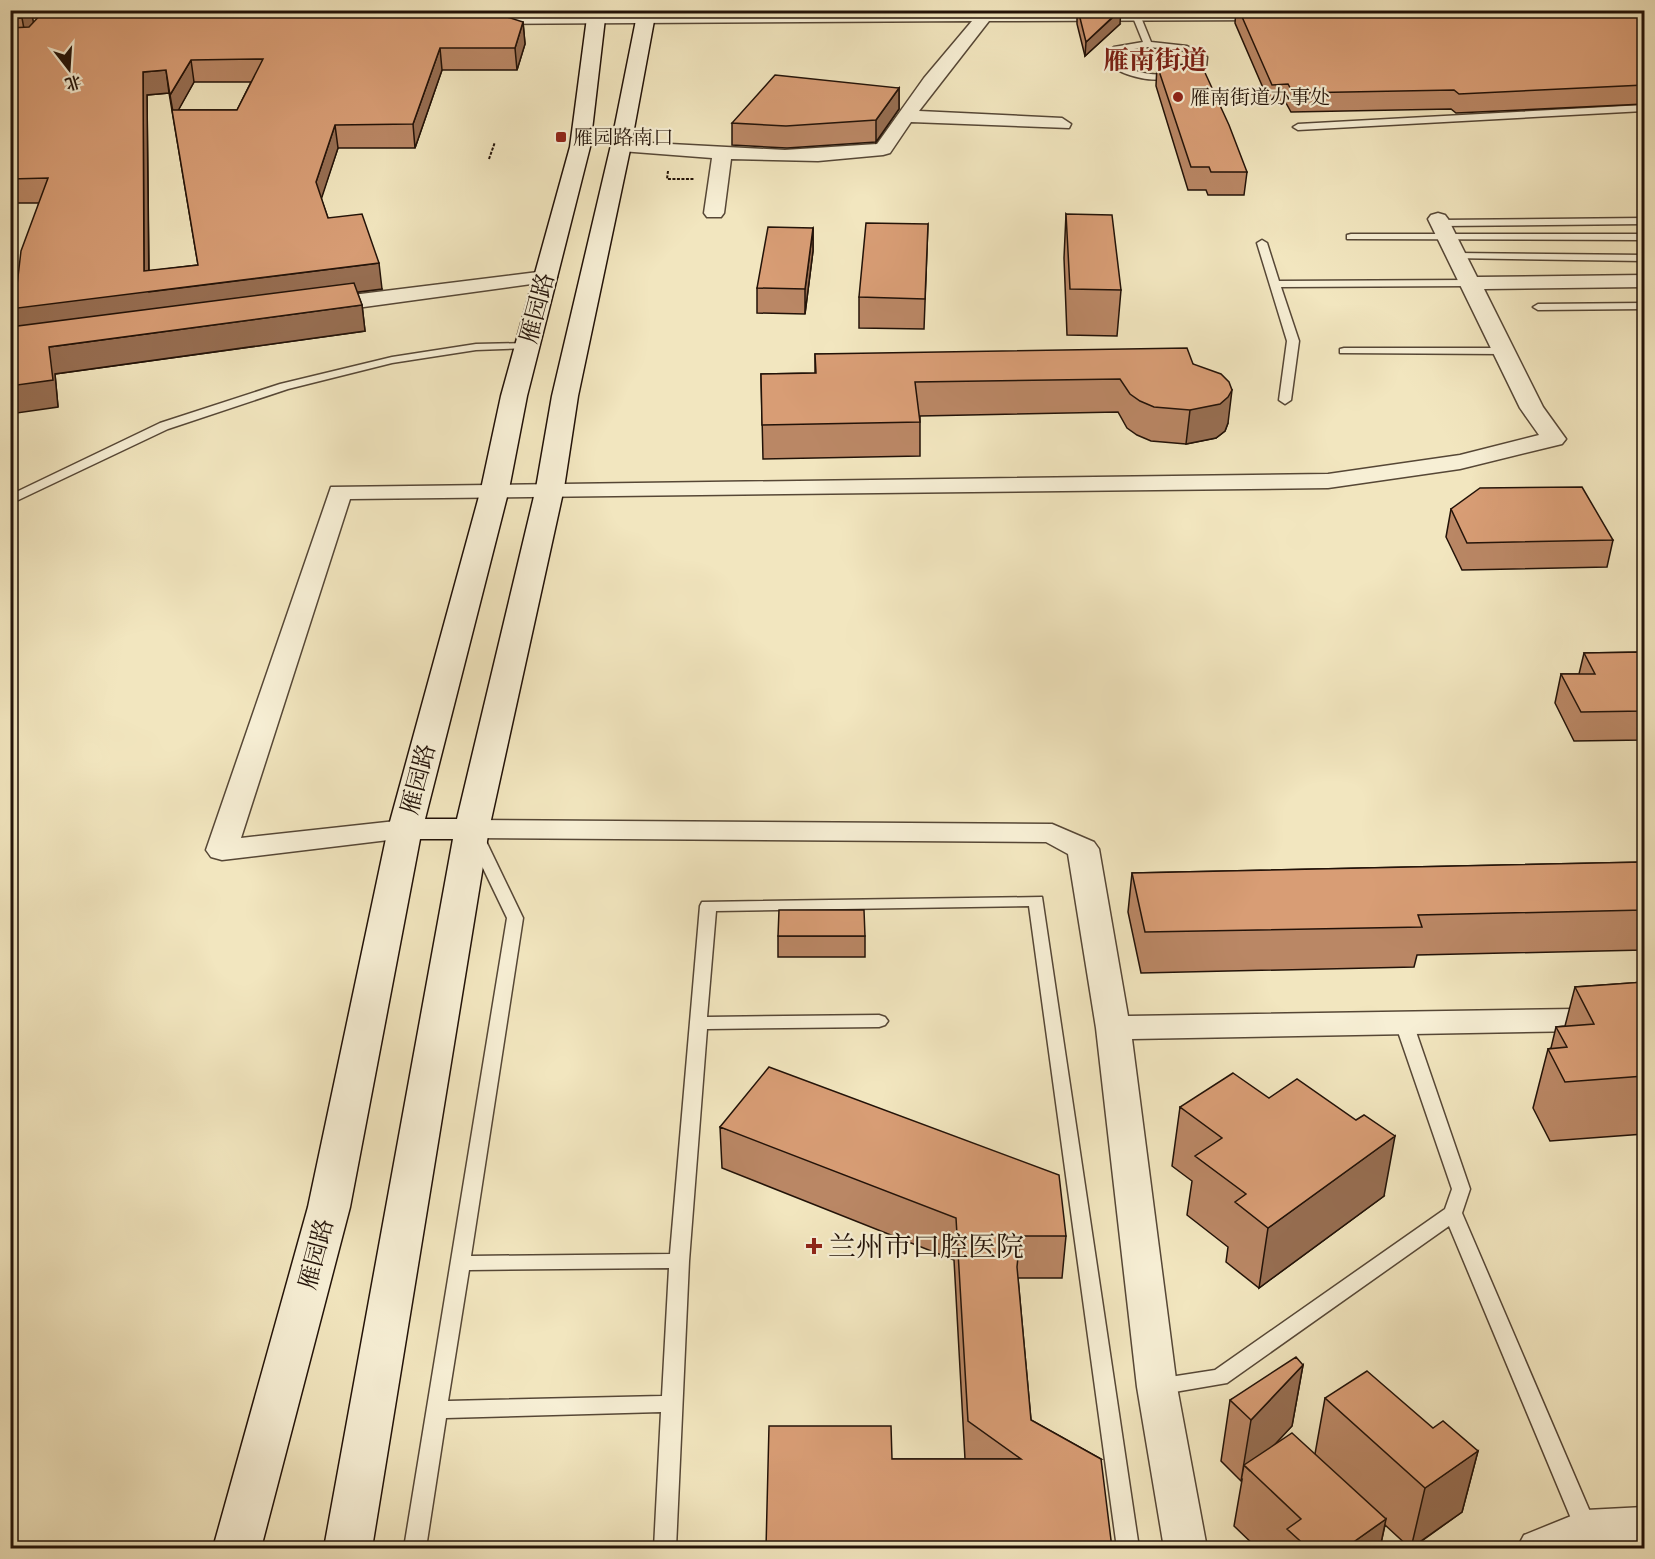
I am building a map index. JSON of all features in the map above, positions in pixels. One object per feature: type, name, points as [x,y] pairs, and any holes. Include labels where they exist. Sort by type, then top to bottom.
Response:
[{"type":"main road","points":[[151,16],[339,10]]},
{"type":"main road","points":[[10,12],[99,16]]},
{"type":"main road","name":"雁园路","points":[[237,1548],[329,1208],[405,829],[495,489],[528,346],[580,147],[597,14]]},
{"type":"main road","name":"雁园路","points":[[348,1548],[472,829],[550,488],[565,396],[621,145],[646,14]]},
{"type":"main road","points":[[405,829],[472,829]]},
{"type":"street","points":[[450,19],[597,14],[985,16],[1165,13],[1297,15]]},
{"type":"street","points":[[10,21],[61,14]]},
{"type":"street","points":[[151,16],[355,20]]},
{"type":"street","points":[[621,145],[749,156],[829,154],[883,149],[930,82],[985,16]]},
{"type":"street","points":[[906,116],[1062,124]]},
{"type":"street","points":[[714,213],[722,152]]},
{"type":"street","points":[[405,829],[222,850],[340,492],[1339,480],[1460,462],[1554,439],[1532,408],[1445,234]]},
{"type":"street","points":[[302,308],[546,277]]},
{"type":"street","points":[[1469,283],[1644,281]]},
{"type":"street","points":[[472,829],[1052,833],[1083,849],[1113,1028],[1157,1387],[1185,1548]]},
{"type":"street","points":[[1113,1028],[1644,1019]]},
{"type":"street","points":[[1539,1548],[1586,1528],[1644,1525]]},
{"type":"lane","points":[[1136,13],[1148,44]]},
{"type":"lane","points":[[1148,44],[1184,48],[1204,59],[1203,65],[1196,71],[1182,75],[1145,75],[1115,67],[1109,61],[1110,54],[1118,49],[1148,44]]},
{"type":"lane","points":[[1298,127],[1644,108]]},
{"type":"lane","points":[[1351,237],[1445,234],[1644,221]]},
{"type":"lane","points":[[1445,234],[1644,237]]},
{"type":"lane","points":[[1445,234],[1644,258]]},
{"type":"lane","points":[[1262,243],[1293,341],[1285,400]]},
{"type":"lane","points":[[1276,284],[1469,283]]},
{"type":"lane","points":[[1538,307],[1644,306]]},
{"type":"lane","points":[[10,500],[164,426],[284,386],[392,360],[476,347],[528,346]]},
{"type":"lane","points":[[1344,351],[1503,351]]},
{"type":"lane","points":[[415,1548],[515,918],[472,829]]},
{"type":"lane","points":[[665,1548],[670,1404],[679,1261],[708,906],[1036,901],[1128,1548]]},
{"type":"lane","points":[[699,1023],[879,1022]]},
{"type":"lane","points":[[1157,1387],[1220,1377],[1453,1213],[1461,1189],[1404,1023]]},
{"type":"lane","points":[[1453,1213],[1586,1528]]},
{"type":"lane","points":[[460,1263],[679,1261]]},
{"type":"lane","points":[[436,1410],[670,1404]]},
{"type":"path","points":[[489,159],[495,142]]},
{"type":"path","points":[[668,170],[667,179],[718,179]]},
{"type":"building","points":[[10,10],[29,10],[22,18],[10,19]]},
{"type":"building","points":[[45,10],[485,10],[523,22],[515,48],[440,48],[413,124],[335,125],[316,182],[328,218],[362,214],[379,263],[10,309],[10,286],[17,285],[21,251],[48,178],[10,179],[10,28],[29,27]],"holes":[[[263,59],[237,110],[172,110],[198,265],[144,271],[143,72],[166,70],[170,95],[191,60]]]},
{"type":"building","points":[[1078,10],[1120,10],[1086,42]]},
{"type":"building","points":[[1239,10],[1644,10],[1644,85],[1459,94],[1454,90],[1293,93],[1288,84],[1272,85]]},
{"type":"building","points":[[1201,64],[1229,125],[1247,172],[1211,172],[1209,167],[1191,167],[1157,65]]},
{"type":"building","points":[[775,75],[899,88],[876,120],[786,126],[732,123]]},
{"type":"building","points":[[1066,214],[1112,215],[1121,290],[1070,289]]},
{"type":"building","points":[[866,223],[928,224],[925,299],[859,297]]},
{"type":"building","points":[[768,227],[813,228],[805,289],[757,288]]},
{"type":"building","points":[[354,283],[362,305],[49,347],[53,380],[10,386],[10,327]]},
{"type":"building","points":[[1187,348],[1193,364],[1221,374],[1229,382],[1232,390],[1220,404],[1190,410],[1154,407],[1130,394],[1120,379],[915,382],[920,422],[762,425],[761,374],[816,373],[815,354]]},
{"type":"building","points":[[1582,487],[1613,540],[1467,543],[1451,509],[1480,488]]},
{"type":"building","points":[[1644,652],[1644,711],[1581,712],[1561,674],[1595,674],[1584,653]]},
{"type":"building","points":[[1644,862],[1644,910],[1418,915],[1422,927],[1145,932],[1132,873]]},
{"type":"building","points":[[779,910],[864,910],[865,936],[778,936]]},
{"type":"building","points":[[1644,982],[1644,1076],[1565,1082],[1548,1049],[1567,1047],[1556,1027],[1594,1024],[1575,987]]},
{"type":"building","points":[[769,1067],[1059,1175],[1066,1236],[1020,1236],[1017,1267],[1031,1420],[1101,1459],[1112,1548],[766,1548],[769,1426],[891,1426],[892,1459],[1021,1459],[968,1421],[956,1218],[720,1127]]},
{"type":"building","points":[[1233,1073],[1269,1098],[1297,1079],[1356,1120],[1364,1115],[1395,1136],[1268,1228],[1235,1202],[1246,1194],[1195,1156],[1222,1138],[1180,1107]]},
{"type":"building","points":[[1296,1357],[1303,1365],[1251,1420],[1230,1400]]},
{"type":"building","points":[[1367,1371],[1433,1428],[1443,1421],[1478,1451],[1425,1488],[1325,1398]]},
{"type":"building","points":[[1292,1433],[1386,1519],[1345,1548],[1308,1548],[1287,1529],[1301,1519],[1244,1465]]},
{"type":"place","name":"雁南街道办事处","points":[[1178,97]]},
{"type":"place","name":"雁园路南口","points":[[561,137]]},
{"type":"place","name":"兰州市口腔医院","points":[[814,1246]]},
{"type":"district","name":"雁南街道","points":[[1155,60]]}]
